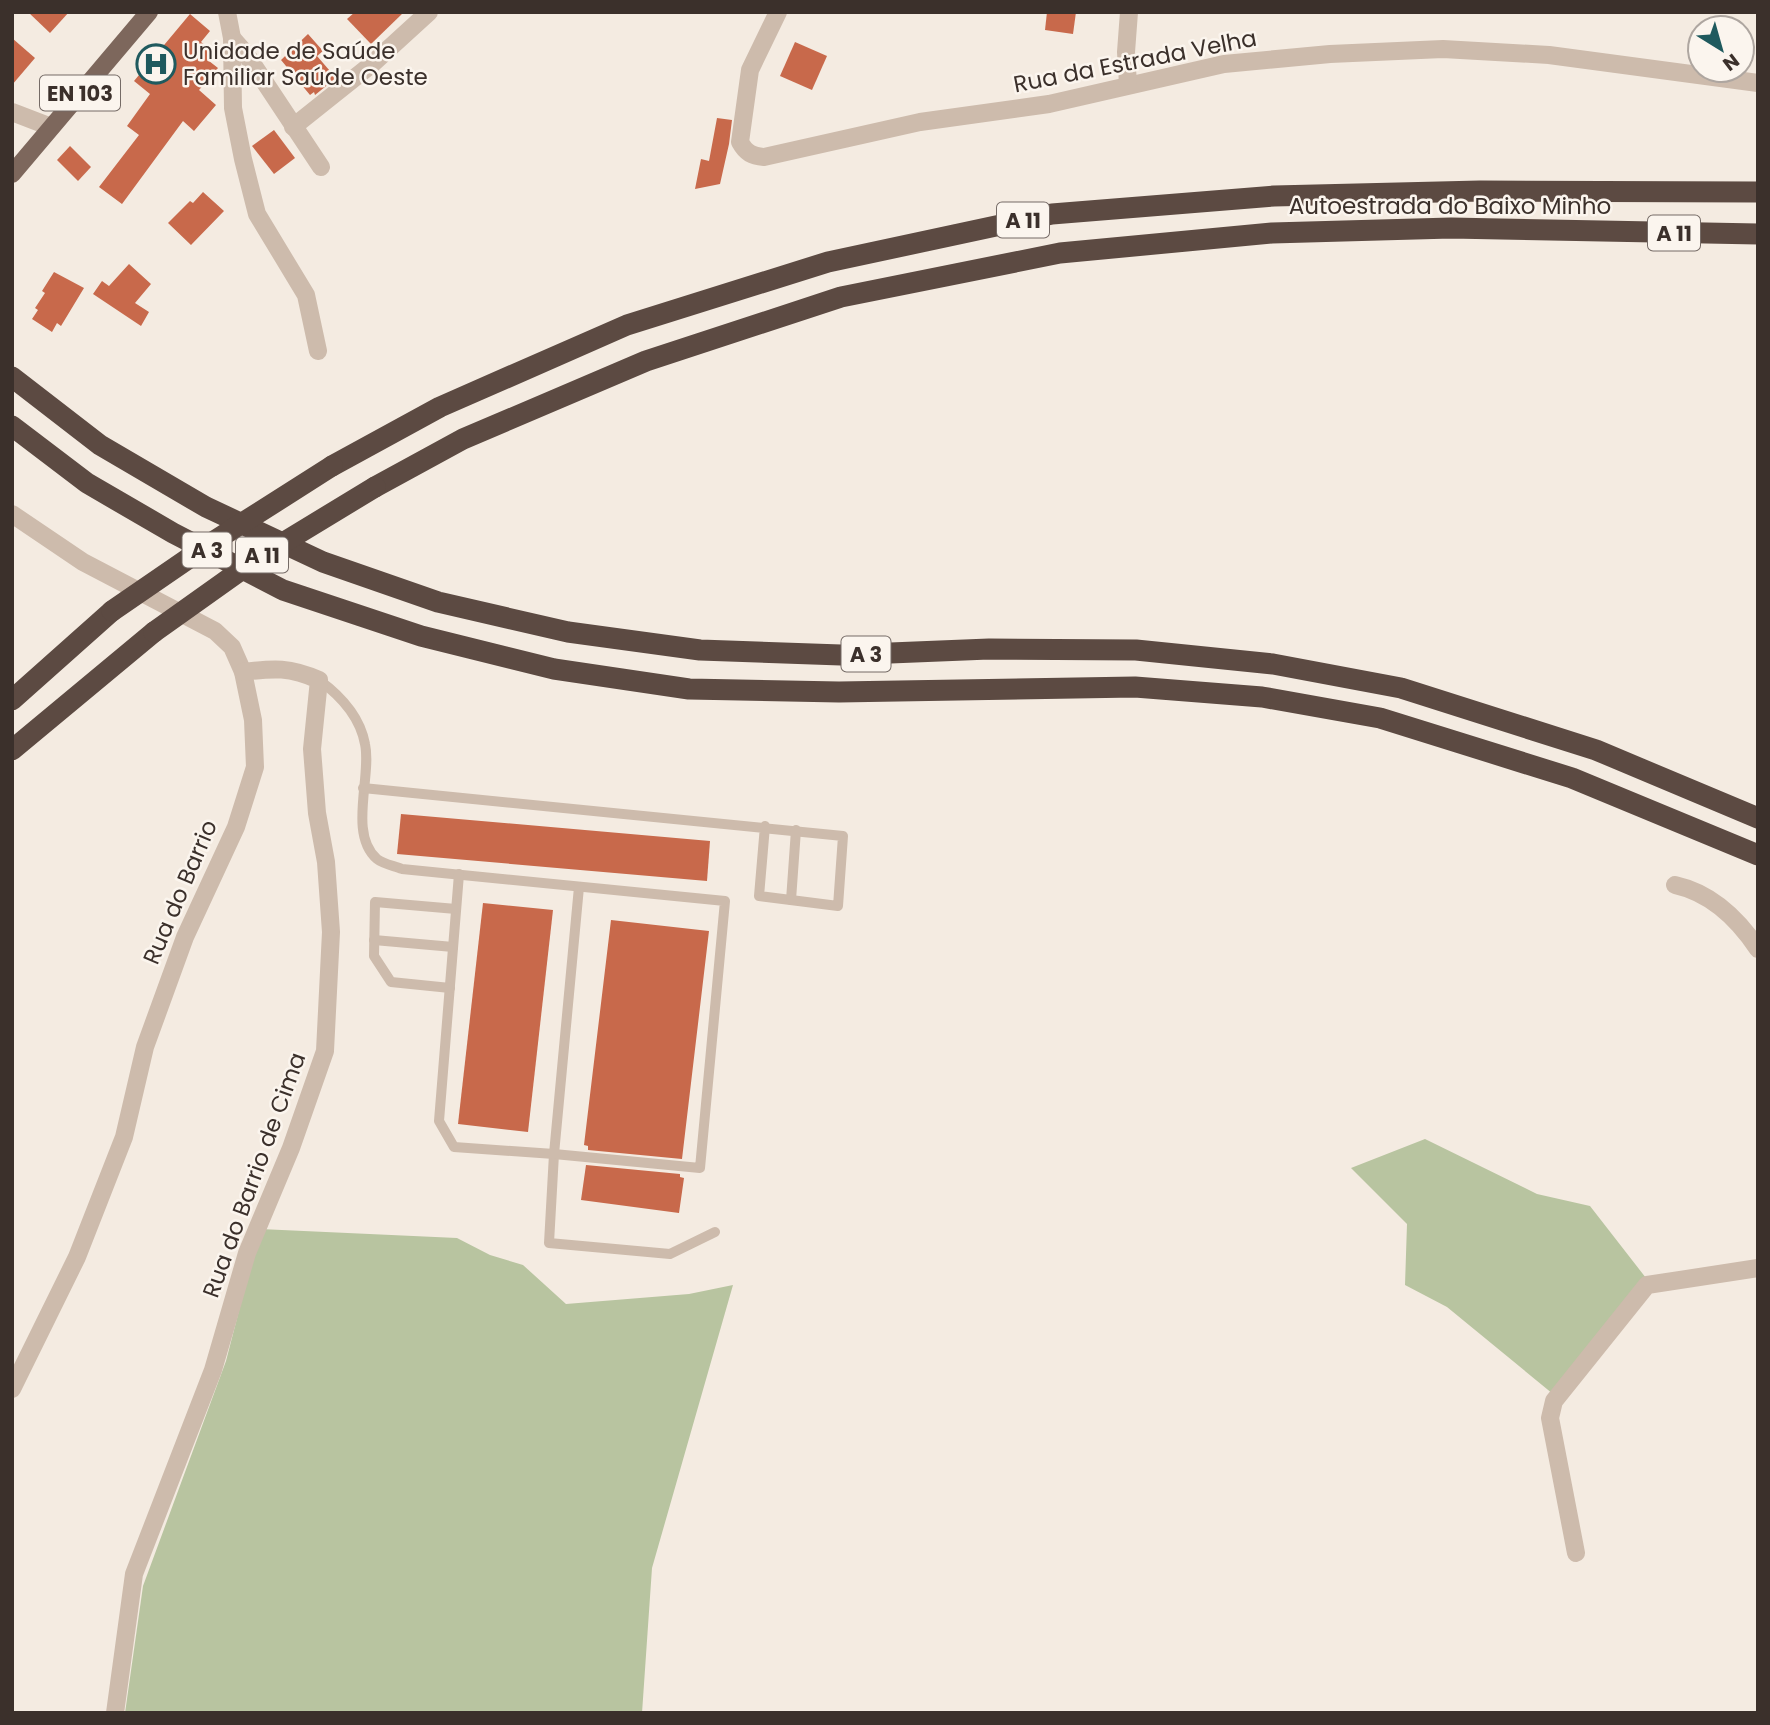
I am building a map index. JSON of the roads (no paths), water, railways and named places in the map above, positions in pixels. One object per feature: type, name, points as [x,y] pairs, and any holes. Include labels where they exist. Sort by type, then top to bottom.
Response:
[{"type":"highway","name":"Autoestrada do Baixo Minho","points":[[12,700],[112,611],[211,542],[332,466],[440,407],[628,325],[828,262],[1052,214],[1274,196],[1480,191],[1758,192]]},
{"type":"highway","name":"Autoestrada do Baixo Minho","points":[[12,750],[154,632],[258,558],[375,487],[463,439],[646,361],[841,297],[1060,253],[1272,233],[1451,228],[1758,234]]},
{"type":"highway","name":"A 3","points":[[12,377],[100,445],[206,507],[323,562],[438,602],[568,632],[700,650],[841,655],[989,649],[1136,650],[1273,664],[1401,688],[1596,750],[1758,818]]},
{"type":"highway","name":"A 3","points":[[12,426],[87,483],[173,533],[283,590],[421,636],[501,656],[554,669],[689,689],[839,692],[1135,687],[1262,697],[1380,718],[1572,778],[1758,855]]},
{"type":"main road","name":"EN 103","points":[[12,174],[149,12]]},
{"type":"street","points":[[227,12],[232,38],[233,108],[257,214],[306,295],[318,351]]},
{"type":"street","points":[[293,127],[372,64],[429,12]]},
{"type":"street","name":"Rua da Estrada Velha","points":[[778,12],[750,70],[740,142],[745,150],[754,156],[920,122],[1049,104],[1224,64],[1330,54],[1443,49],[1549,55],[1758,83]]},
{"type":"street","points":[[1128,84],[1126,52],[1129,12]]},
{"type":"street","points":[[232,38],[246,54],[321,167]]},
{"type":"street","points":[[12,112],[51,127]]},
{"type":"street","name":"Rua do Barrio","points":[[12,514],[83,562],[215,631],[232,647],[243,672],[253,720],[255,767],[239,815],[185,937],[145,1047],[124,1137],[82,1245],[12,1389]]},
{"type":"street","points":[[243,672],[277,668],[300,671],[319,680]]},
{"type":"street","name":"Rua do Barrio de Cima","points":[[115,1713],[134,1574],[213,1370],[247,1253],[291,1148],[325,1051],[331,932],[326,862],[317,813],[312,749],[319,680]]},
{"type":"street","points":[[1675,885],[1689,888],[1712,900],[1733,918],[1758,949]]},
{"type":"street","points":[[1576,1553],[1550,1418],[1554,1401],[1647,1285],[1758,1268]]},
{"type":"lane","points":[[319,680],[338,694],[356,719],[366,745],[363,836],[377,859],[402,869],[459,874],[726,901],[699,1168],[454,1147],[439,1121],[459,874]]},
{"type":"lane","points":[[363,788],[765,826],[844,836],[838,906],[759,896],[765,826]]},
{"type":"lane","points":[[791,900],[796,830]]},
{"type":"lane","points":[[579,887],[554,1154],[549,1243],[670,1254],[715,1232]]},
{"type":"lane","points":[[450,988],[391,982],[374,956],[375,902],[456,909]]},
{"type":"lane","points":[[374,940],[453,947]]},
{"type":"place","name":"Unidade de Saúde Familiar Saúde Oeste","points":[[156,64]]}]
